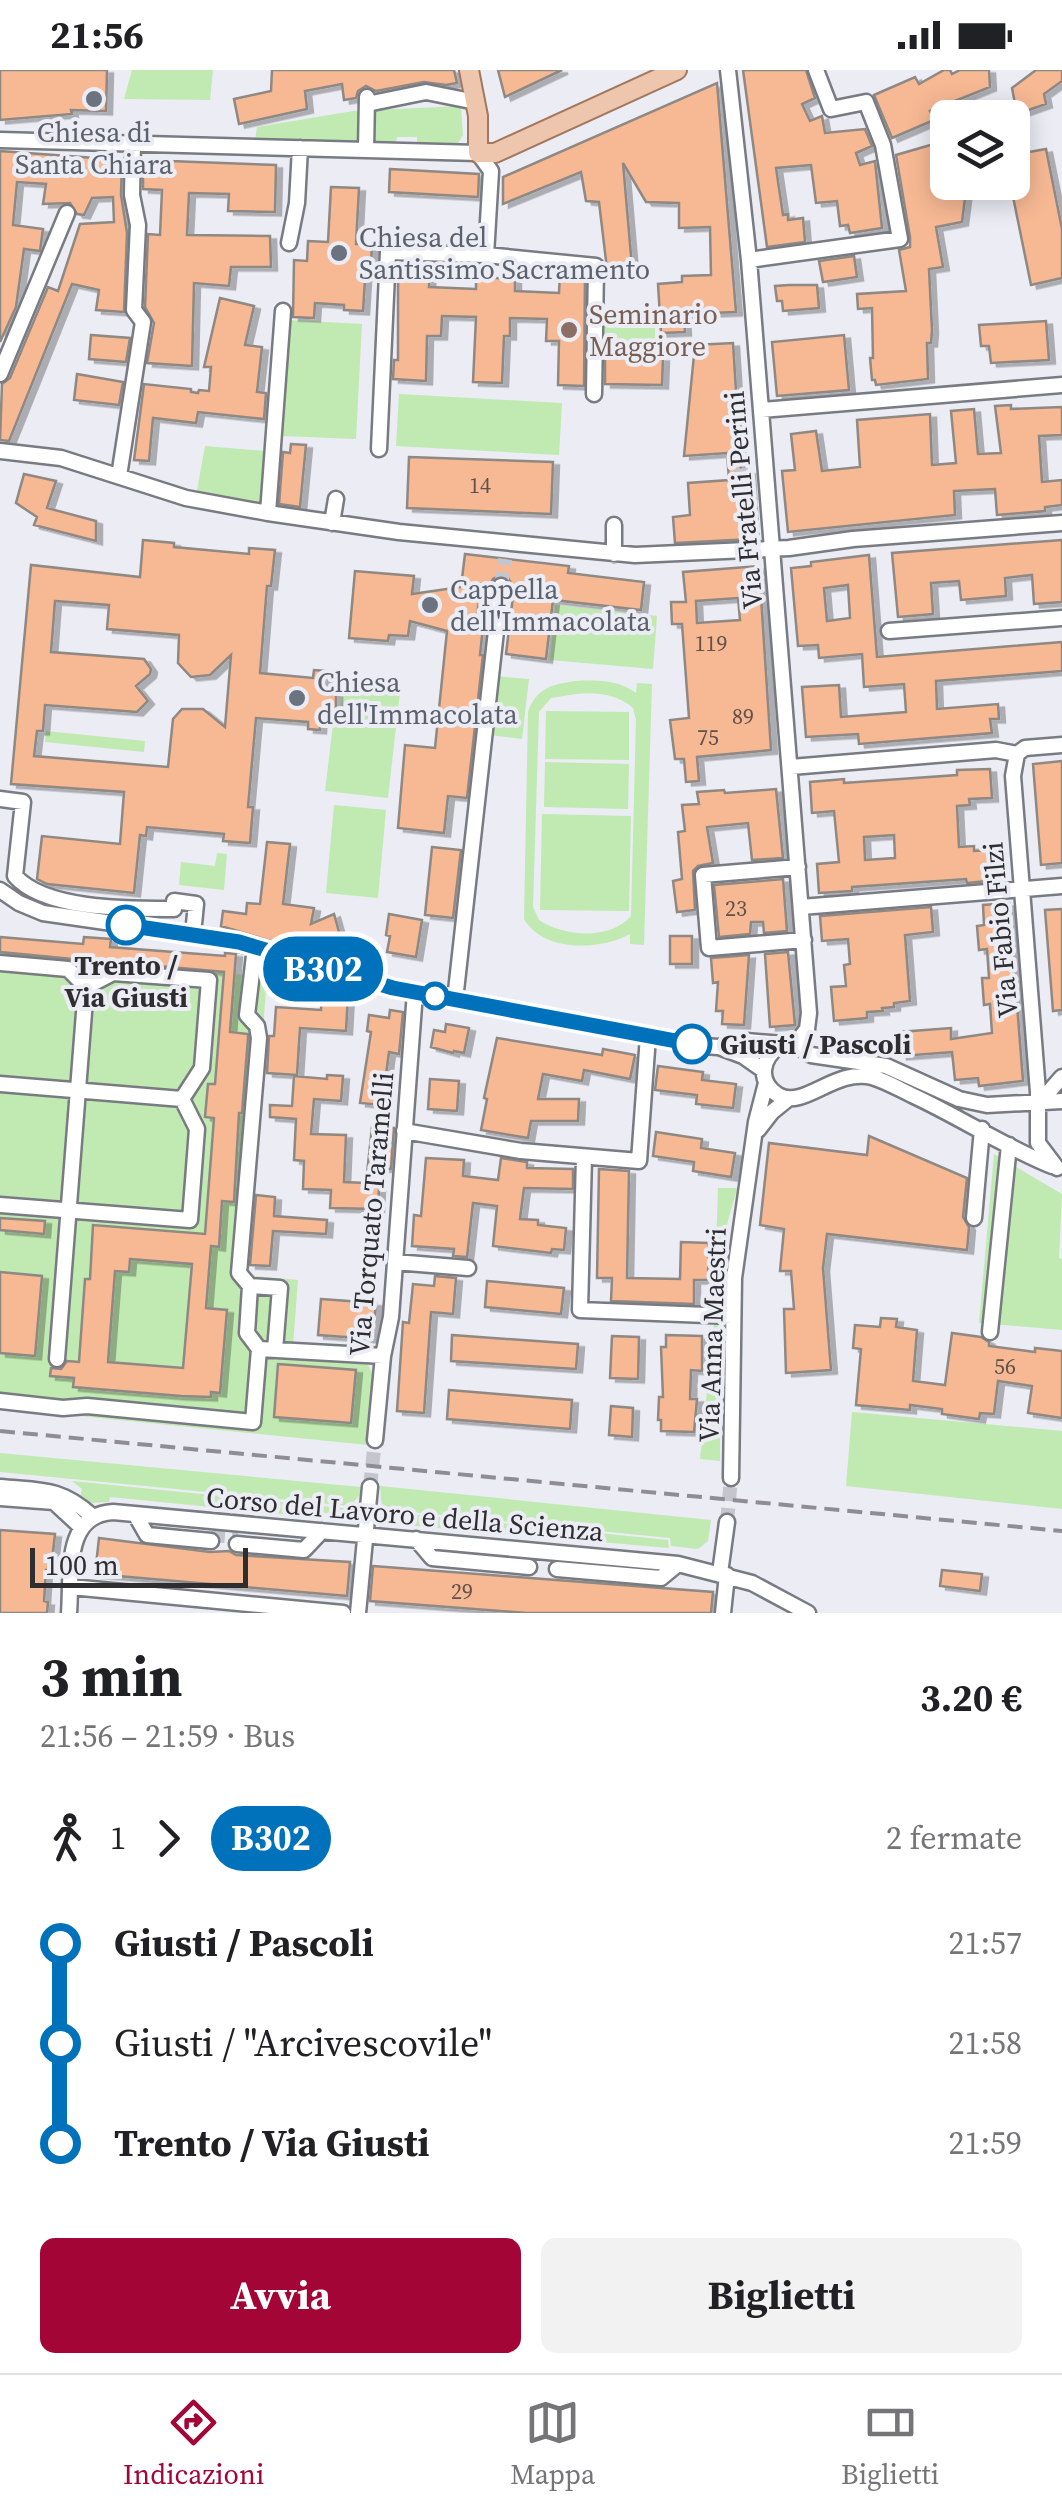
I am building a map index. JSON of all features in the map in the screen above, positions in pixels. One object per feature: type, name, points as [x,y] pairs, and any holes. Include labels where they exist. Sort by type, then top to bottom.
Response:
[{"type":"main road","points":[[469,70],[476,102],[478,154],[495,153],[678,70]]},
{"type":"street","name":"Via Fratelli Perini","points":[[728,70],[749,260],[809,1020],[788,1045]]},
{"type":"street","points":[[749,260],[900,239],[885,153],[866,102],[831,109],[816,70]]},
{"type":"street","points":[[366,150],[367,101],[426,92],[476,102]]},
{"type":"street","points":[[0,140],[478,154],[491,170],[486,256]]},
{"type":"street","points":[[119,476],[143,322],[134,310],[138,225],[132,195],[133,142]]},
{"type":"street","points":[[288,243],[300,148]]},
{"type":"street","points":[[0,374],[67,213]]},
{"type":"street","points":[[378,449],[388,252],[596,266],[594,394]]},
{"type":"street","points":[[268,513],[283,311]]},
{"type":"street","points":[[761,410],[1062,385]]},
{"type":"street","points":[[0,451],[61,458],[186,498],[506,551],[664,556],[1062,523]]},
{"type":"street","points":[[749,475],[766,474]]},
{"type":"street","points":[[332,523],[336,499]]},
{"type":"street","points":[[614,525],[614,554]]},
{"type":"street","points":[[455,1000],[501,586]]},
{"type":"street","points":[[889,631],[1062,618]]},
{"type":"street","points":[[790,767],[1004,750],[1017,754],[1025,748],[1062,746]]},
{"type":"street","name":"Via Fabio Filzi","points":[[1017,754],[1013,776],[1039,1103],[1038,1143],[1060,1169]]},
{"type":"street","points":[[0,800],[22,802],[14,876],[20,883],[43,897],[174,909],[174,901],[196,904],[193,934]]},
{"type":"street","points":[[798,867],[703,874],[709,948],[804,940]]},
{"type":"street","points":[[801,907],[1062,886]]},
{"type":"street","points":[[0,890],[19,904],[43,913],[193,934],[255,947],[343,976],[415,992],[718,1047],[742,1056],[765,1076],[772,1091],[788,1099],[804,1098],[845,1077],[870,1077],[1060,1169]]},
{"type":"street","points":[[255,947],[247,1015],[257,1026],[258,1038],[239,1273],[250,1286],[247,1333],[267,1350],[383,1356]]},
{"type":"street","points":[[0,964],[68,969],[86,987],[58,1359]]},
{"type":"street","points":[[86,987],[113,973],[209,980],[202,1068],[182,1099]]},
{"type":"street","name":"Via Torquato Taramelli","points":[[375,1440],[395,1262],[415,992]]},
{"type":"street","points":[[404,1132],[522,1151],[639,1161],[648,1036]]},
{"type":"street","points":[[718,1047],[746,1041],[788,1045],[810,1055],[886,1066],[987,1106],[1062,1102]]},
{"type":"street","points":[[765,1076],[766,1058],[788,1045]]},
{"type":"street","points":[[810,1055],[818,1072],[814,1090]]},
{"type":"street","name":"Via Anna Maestri","points":[[731,1478],[732,1316],[741,1218],[765,1076]]},
{"type":"street","points":[[1039,1103],[1062,1077]]},
{"type":"street","points":[[0,1084],[182,1099]]},
{"type":"street","points":[[0,1206],[190,1220],[197,1129],[182,1099]]},
{"type":"street","points":[[755,1135],[772,1112],[788,1099]]},
{"type":"street","points":[[974,1218],[974,1163],[982,1129]]},
{"type":"street","points":[[990,1332],[1009,1144]]},
{"type":"street","points":[[584,1157],[580,1310],[732,1316]]},
{"type":"street","points":[[395,1262],[468,1268]]},
{"type":"street","points":[[0,1401],[253,1422],[280,1288],[250,1286]]},
{"type":"street","points":[[0,1487],[55,1492],[72,1498],[86,1521]]},
{"type":"street","points":[[358,1613],[370,1487]]},
{"type":"street","points":[[0,1498],[54,1502],[86,1521]]},
{"type":"street","name":"Corso del Lavoro e della Scienza","points":[[86,1521],[113,1512],[678,1564],[724,1574],[771,1592],[808,1613]]},
{"type":"street","points":[[135,1514],[144,1529],[211,1538]]},
{"type":"street","points":[[69,1613],[76,1534],[86,1521]]},
{"type":"street","points":[[723,1613],[727,1522]]},
{"type":"street","points":[[237,1541],[309,1544],[322,1531]]},
{"type":"street","points":[[416,1540],[432,1558],[529,1567]]},
{"type":"street","points":[[557,1569],[661,1578],[678,1564]]},
{"type":"street","points":[[71,1587],[342,1613]]},
{"type":"green space","points":[[132,70],[213,70],[210,100],[124,99]]},
{"type":"green space","points":[[461,106],[463,135],[458,143],[417,143],[417,137],[397,137],[396,142],[255,140],[257,127],[353,111]]},
{"type":"green space","points":[[601,312],[655,312],[655,348],[600,348]]},
{"type":"green space","points":[[288,320],[362,324],[356,439],[282,436]]},
{"type":"green space","points":[[399,394],[562,403],[559,455],[396,446]]},
{"type":"green space","points":[[205,446],[266,451],[261,508],[196,496]]},
{"type":"green space","points":[[555,605],[657,616],[653,669],[550,660]]},
{"type":"green space","points":[[495,676],[529,679],[522,739],[489,735]]},
{"type":"green space","points":[[568,682],[608,682],[636,693],[637,683],[652,684],[644,945],[630,944],[630,934],[588,945],[558,943],[544,938],[524,919],[528,712],[541,692]],"holes":[[[584,693],[620,700],[633,708],[636,720],[631,916],[612,929],[574,933],[539,920],[533,907],[539,712],[551,698]]]},
{"type":"green space","points":[[343,686],[400,692],[388,798],[325,791],[334,716],[341,710]]},
{"type":"green space","points":[[546,711],[629,712],[629,760],[545,759]]},
{"type":"green space","points":[[46,731],[145,741],[144,752],[45,742]]},
{"type":"green space","points":[[545,762],[629,764],[628,809],[544,807]]},
{"type":"green space","points":[[334,805],[386,810],[378,898],[326,893]]},
{"type":"green space","points":[[542,814],[631,816],[629,911],[540,910]]},
{"type":"green space","points":[[217,853],[227,854],[224,890],[179,885],[181,862],[215,866]]},
{"type":"green space","points":[[0,937],[82,944],[84,937],[111,939],[111,947],[236,957],[235,974],[267,977],[244,1275],[298,1280],[293,1346],[337,1360],[367,1363],[375,1378],[368,1445],[0,1408]]},
{"type":"green space","points":[[994,1154],[1062,1194],[1062,1330],[979,1323]]},
{"type":"green space","points":[[718,1188],[738,1188],[722,1257],[726,1293],[721,1293],[720,1309],[714,1309]]},
{"type":"green space","points":[[714,1323],[721,1326],[720,1461],[700,1459]]},
{"type":"green space","points":[[852,1412],[1062,1431],[1062,1509],[846,1486]]},
{"type":"green space","points":[[0,1453],[361,1487],[360,1495],[350,1506],[0,1472]]},
{"type":"green space","points":[[72,1481],[352,1509],[352,1515],[323,1513],[322,1518],[110,1497],[109,1502],[88,1503],[80,1497],[82,1489]]},
{"type":"green space","points":[[380,1486],[711,1520],[708,1541],[698,1549],[671,1546],[670,1538],[382,1509]]},
{"type":"green space","points":[[376,1497],[380,1511],[668,1540],[669,1548],[382,1523],[381,1528],[374,1521]]},
{"type":"building","points":[[0,70],[107,70],[106,111],[71,110],[72,114],[0,120]]},
{"type":"building","points":[[272,70],[454,70],[457,83],[424,82],[376,91],[366,86],[356,98],[344,100],[342,84],[305,91],[307,109],[239,124],[234,99],[271,91]]},
{"type":"building","points":[[498,70],[562,70],[505,97]]},
{"type":"building","points":[[743,70],[806,70],[815,98],[802,104],[810,121],[822,116],[825,133],[865,129],[872,146],[856,153],[860,165],[875,161],[882,228],[850,233],[848,225],[840,226],[837,201],[816,203],[811,165],[776,168],[783,215],[788,214],[788,220],[803,218],[805,242],[767,247]]},
{"type":"building","points":[[944,70],[952,74],[960,70],[989,70],[990,87],[958,100],[930,100],[930,122],[892,138],[874,95],[915,77],[919,84]]},
{"type":"building","points":[[1036,70],[1062,70],[1062,81],[1044,94],[1046,104],[1030,110],[1030,100],[1014,100],[1012,88]]},
{"type":"building","points":[[717,83],[736,312],[684,314],[685,332],[661,333],[658,284],[682,282],[682,276],[711,275],[710,227],[679,228],[679,203],[646,202],[623,163],[632,267],[607,269],[599,202],[586,201],[581,172],[503,204],[503,177]]},
{"type":"building","points":[[930,145],[930,200],[965,200],[962,222],[936,227],[943,267],[929,269],[932,330],[931,343],[927,343],[928,379],[876,385],[870,358],[872,308],[858,309],[857,294],[906,291],[899,250],[910,247],[910,237],[896,155]]},
{"type":"building","points":[[1046,149],[1062,229],[1062,278],[1031,285],[1014,200],[1030,200],[1030,152]]},
{"type":"building","points":[[0,151],[122,160],[121,195],[127,233],[124,312],[96,310],[99,290],[72,284],[9,441],[0,440],[2,384],[10,378],[48,287],[58,291],[80,224],[114,222],[113,197],[92,198],[84,215],[77,214],[70,203],[43,204],[46,184],[17,182],[13,225],[43,229],[40,251],[24,249],[16,307],[0,342]]},
{"type":"building","points":[[143,160],[276,165],[275,212],[228,211],[229,194],[189,193],[187,235],[270,236],[271,267],[231,267],[229,286],[194,283],[192,366],[147,363],[154,323],[145,307],[148,234],[160,235],[162,190],[143,189]]},
{"type":"building","points":[[390,169],[479,174],[478,197],[389,192]]},
{"type":"building","points":[[331,187],[359,188],[356,244],[372,244],[371,264],[366,264],[363,311],[315,303],[314,318],[293,317],[294,260],[307,261],[308,241],[328,242]]},
{"type":"building","points":[[854,256],[857,277],[823,282],[819,261]]},
{"type":"building","name":"Seminario Maggiore","points":[[398,265],[430,266],[429,287],[476,289],[476,277],[515,279],[515,291],[559,293],[560,273],[585,276],[584,386],[558,385],[559,341],[546,341],[547,319],[510,318],[510,336],[504,336],[502,383],[473,382],[476,317],[442,316],[441,336],[427,336],[426,381],[393,379],[394,360],[398,360]]},
{"type":"building","points":[[817,285],[819,308],[783,311],[782,301],[777,301],[775,286]]},
{"type":"building","points":[[220,298],[254,306],[245,345],[262,347],[257,392],[266,393],[264,419],[198,412],[196,423],[153,418],[149,461],[134,460],[144,384],[198,393],[209,391],[211,367],[204,367]]},
{"type":"building","points":[[1046,321],[1049,360],[991,363],[989,346],[981,346],[979,325]]},
{"type":"building","points":[[91,335],[130,338],[126,362],[89,359]]},
{"type":"building","points":[[844,335],[849,390],[777,396],[772,342]]},
{"type":"building","points":[[733,343],[741,471],[749,471],[753,539],[675,543],[673,517],[690,515],[688,483],[729,480],[727,453],[684,456],[695,345]]},
{"type":"building","points":[[605,357],[663,358],[662,385],[605,384]]},
{"type":"building","points":[[77,374],[123,382],[119,405],[74,400]]},
{"type":"building","points":[[1011,405],[1011,409],[1062,407],[1062,435],[1039,436],[1042,482],[1062,480],[1062,505],[1045,507],[1045,511],[997,515],[995,489],[954,491],[955,515],[788,532],[782,471],[795,470],[791,434],[816,431],[822,471],[860,467],[857,420],[930,414],[932,465],[956,463],[951,411],[974,409],[978,454],[1001,453],[995,406]]},
{"type":"building","points":[[291,444],[306,445],[300,507],[279,504],[283,452],[290,453]]},
{"type":"building","points":[[409,457],[553,462],[551,514],[407,508]]},
{"type":"building","points":[[24,474],[56,481],[47,508],[96,521],[96,541],[34,525],[37,517],[16,503]]},
{"type":"building","points":[[143,540],[249,554],[249,548],[275,550],[271,586],[267,586],[260,673],[313,678],[314,670],[326,671],[324,689],[336,694],[336,708],[321,711],[320,730],[308,729],[308,722],[256,718],[248,807],[253,807],[250,843],[223,841],[224,834],[147,827],[146,836],[140,835],[134,893],[47,884],[37,879],[42,836],[120,844],[124,792],[11,784],[31,565],[140,577]],"holes":[[[55,601],[109,605],[107,629],[179,635],[178,663],[191,677],[210,675],[231,655],[225,727],[203,709],[182,709],[173,719],[168,767],[34,756],[37,731],[43,731],[45,705],[137,712],[148,701],[136,686],[150,674],[144,659],[51,652]]]},
{"type":"building","points":[[1062,540],[1062,602],[1034,604],[1032,575],[1005,578],[1006,596],[961,600],[959,581],[931,583],[933,614],[898,617],[892,553]]},
{"type":"building","points":[[465,554],[569,566],[568,573],[644,582],[641,610],[553,600],[546,659],[506,654],[514,588],[501,575],[490,585],[481,584],[477,617],[484,618],[483,655],[467,798],[448,796],[444,833],[398,828],[405,745],[435,748],[447,631],[410,621],[408,636],[389,635],[388,641],[349,638],[355,571],[414,576],[412,594],[461,587]]},
{"type":"building","points":[[869,555],[877,657],[1062,642],[1062,671],[936,681],[937,709],[998,704],[999,719],[990,719],[992,733],[859,744],[858,734],[806,737],[802,687],[839,685],[841,717],[906,712],[904,684],[864,687],[862,654],[819,658],[818,645],[798,646],[791,568],[811,566],[811,562]],"holes":[[[848,585],[850,618],[827,621],[824,588]]]},
{"type":"building","points":[[759,566],[771,750],[697,757],[699,781],[686,782],[684,759],[675,759],[670,720],[689,718],[682,624],[672,624],[671,602],[686,602],[683,572]],"holes":[[[738,598],[740,620],[697,623],[696,601]]]},
{"type":"building","points":[[1062,761],[1062,863],[1041,865],[1033,764]]},
{"type":"building","points":[[990,769],[992,798],[969,799],[970,805],[957,806],[959,847],[996,850],[998,880],[852,887],[852,891],[819,893],[817,864],[839,862],[834,811],[812,813],[810,782],[957,775],[957,770]],"holes":[[[894,835],[895,858],[865,860],[864,837]]]},
{"type":"building","points":[[776,789],[783,858],[752,860],[748,823],[707,827],[713,863],[693,871],[695,910],[677,912],[673,881],[682,879],[678,832],[685,831],[682,805],[699,804],[697,792]]},
{"type":"building","points":[[267,842],[290,844],[283,904],[314,908],[311,924],[334,914],[345,953],[370,961],[367,970],[221,926],[223,911],[246,914],[247,903],[260,904]]},
{"type":"building","points":[[432,847],[461,850],[453,918],[425,915]]},
{"type":"building","points":[[783,879],[787,931],[764,933],[763,922],[751,922],[750,934],[719,937],[714,885]]},
{"type":"building","points":[[1009,903],[1023,1081],[979,1086],[978,1078],[955,1080],[952,1052],[901,1056],[899,1032],[951,1028],[951,1039],[992,1033],[990,1004],[984,1005],[982,978],[989,978],[987,949],[979,950],[977,926],[984,925],[983,905]]},
{"type":"building","points":[[931,907],[933,932],[905,935],[910,1001],[867,1012],[867,1018],[834,1021],[831,987],[846,986],[844,965],[850,964],[848,939],[822,941],[820,916]]},
{"type":"building","points":[[1062,909],[1062,1010],[1053,1011],[1045,910]]},
{"type":"building","points":[[389,914],[422,920],[416,957],[387,952]]},
{"type":"building","points":[[670,936],[692,936],[692,964],[670,964]]},
{"type":"building","points":[[0,937],[83,944],[84,937],[111,939],[110,947],[236,954],[230,1032],[248,1034],[242,1113],[234,1202],[222,1201],[219,1247],[211,1246],[206,1308],[227,1310],[220,1393],[211,1392],[211,1397],[181,1396],[73,1387],[74,1378],[50,1376],[51,1368],[61,1369],[67,1361],[79,1362],[93,1225],[205,1234],[214,1118],[205,1117],[208,1084],[215,1084],[224,972],[114,962],[96,970],[83,969],[82,960],[0,952]],"holes":[[[130,1259],[192,1264],[183,1368],[108,1362],[115,1271],[129,1272]]]},
{"type":"building","points":[[788,952],[795,1025],[770,1027],[765,954]]},
{"type":"building","points":[[749,955],[744,1025],[722,1024],[723,1011],[716,1011],[718,982],[713,983],[711,958]]},
{"type":"building","points":[[322,993],[348,995],[346,1031],[300,1028],[297,1075],[267,1073],[269,1036],[274,1036],[276,1007],[321,1010]]},
{"type":"building","points":[[390,1010],[403,1012],[399,1054],[389,1052],[382,1105],[360,1103],[371,1032],[367,1031],[369,1015],[389,1018]]},
{"type":"building","points":[[446,1024],[469,1028],[464,1053],[431,1047],[434,1030],[445,1032]]},
{"type":"building","points":[[497,1038],[602,1055],[603,1049],[635,1055],[630,1079],[584,1070],[582,1081],[543,1074],[538,1099],[579,1099],[578,1121],[531,1121],[528,1138],[481,1130]]},
{"type":"building","points":[[658,1066],[703,1072],[702,1080],[736,1084],[733,1108],[696,1104],[697,1095],[655,1090]]},
{"type":"building","points":[[327,1075],[343,1076],[341,1101],[314,1099],[311,1134],[346,1135],[344,1182],[366,1183],[372,1127],[394,1128],[391,1169],[380,1168],[378,1209],[330,1208],[331,1190],[303,1189],[304,1161],[294,1160],[296,1119],[270,1117],[270,1105],[292,1106],[294,1076],[327,1079]]},
{"type":"building","points":[[430,1079],[459,1081],[457,1111],[428,1109]]},
{"type":"building","points":[[656,1132],[702,1139],[701,1148],[735,1153],[731,1177],[693,1171],[694,1162],[653,1156]]},
{"type":"building","points":[[869,1136],[967,1178],[963,1217],[969,1227],[967,1250],[827,1234],[823,1268],[831,1370],[786,1373],[784,1309],[794,1309],[791,1271],[780,1271],[784,1229],[760,1225],[769,1143],[867,1155]]},
{"type":"building","points":[[426,1158],[464,1160],[463,1176],[498,1180],[501,1158],[527,1162],[527,1168],[573,1169],[573,1189],[524,1188],[520,1219],[566,1228],[564,1250],[552,1249],[551,1253],[493,1246],[497,1206],[473,1203],[467,1257],[453,1256],[454,1249],[412,1246],[414,1215],[421,1216]]},
{"type":"building","points":[[599,1169],[629,1171],[627,1278],[680,1279],[681,1242],[709,1243],[708,1280],[694,1280],[694,1304],[611,1301],[612,1278],[597,1278]]},
{"type":"building","points":[[256,1195],[275,1197],[274,1216],[327,1220],[326,1234],[273,1231],[270,1266],[250,1265]]},
{"type":"building","points":[[0,1218],[45,1221],[44,1234],[0,1230]]},
{"type":"building","points":[[0,1272],[42,1276],[35,1356],[0,1353]]},
{"type":"building","points":[[435,1276],[456,1278],[453,1314],[431,1312],[424,1413],[397,1411],[403,1322],[409,1323],[413,1284],[434,1286]]},
{"type":"building","points":[[487,1281],[564,1288],[561,1314],[485,1307]]},
{"type":"building","points":[[321,1299],[376,1303],[373,1339],[318,1335]]},
{"type":"building","points":[[881,1318],[897,1319],[896,1327],[917,1330],[913,1381],[945,1385],[952,1333],[981,1337],[989,1346],[1062,1351],[1062,1418],[1028,1413],[1032,1386],[998,1381],[994,1414],[980,1413],[979,1419],[910,1405],[910,1410],[856,1405],[861,1349],[853,1348],[855,1325],[880,1327]]},
{"type":"building","points":[[452,1335],[578,1344],[576,1369],[451,1361]]},
{"type":"building","points":[[666,1335],[702,1336],[702,1371],[691,1370],[690,1399],[697,1399],[694,1432],[661,1431],[661,1347],[666,1347]]},
{"type":"building","points":[[612,1336],[639,1337],[638,1379],[610,1378]]},
{"type":"building","points":[[278,1364],[356,1370],[351,1423],[274,1417]]},
{"type":"building","points":[[449,1390],[572,1400],[570,1429],[447,1419]]},
{"type":"building","points":[[611,1406],[633,1408],[632,1437],[609,1435]]},
{"type":"building","points":[[0,1530],[55,1534],[51,1570],[46,1570],[47,1613],[0,1613]]},
{"type":"building","points":[[99,1538],[229,1551],[236,1555],[350,1562],[347,1596],[95,1574]]},
{"type":"building","points":[[373,1566],[713,1592],[711,1613],[527,1613],[370,1601]]},
{"type":"building","points":[[942,1570],[982,1574],[980,1591],[940,1586]]},
{"type":"tunnel","points":[[734,476],[749,475]]},
{"type":"tunnel","points":[[501,586],[505,559]]},
{"type":"tunnel","points":[[370,1487],[375,1440]]},
{"type":"tunnel","points":[[727,1522],[731,1478]]},
{"type":"tunnel","points":[[211,1535],[238,1537]]},
{"type":"railway","points":[[0,1431],[1062,1531]]},
{"type":"bus line","name":"B302","points":[[126,925],[239,942],[393,988],[692,1044]]},
{"type":"place","name":"Chiesa di Santa Chiara","points":[[94,99]]},
{"type":"place","name":"Chiesa del Santissimo Sacramento","points":[[339,253]]},
{"type":"place","name":"Seminario Maggiore","points":[[569,330]]},
{"type":"place","name":"Cappella dell'Immacolata","points":[[430,605]]},
{"type":"place","name":"Chiesa dell'Immacolata","points":[[297,698]]},
{"type":"place","name":"Trento / Via Giusti","points":[[126,925]]},
{"type":"place","name":"Giusti / Pascoli","points":[[692,1044]]}]
